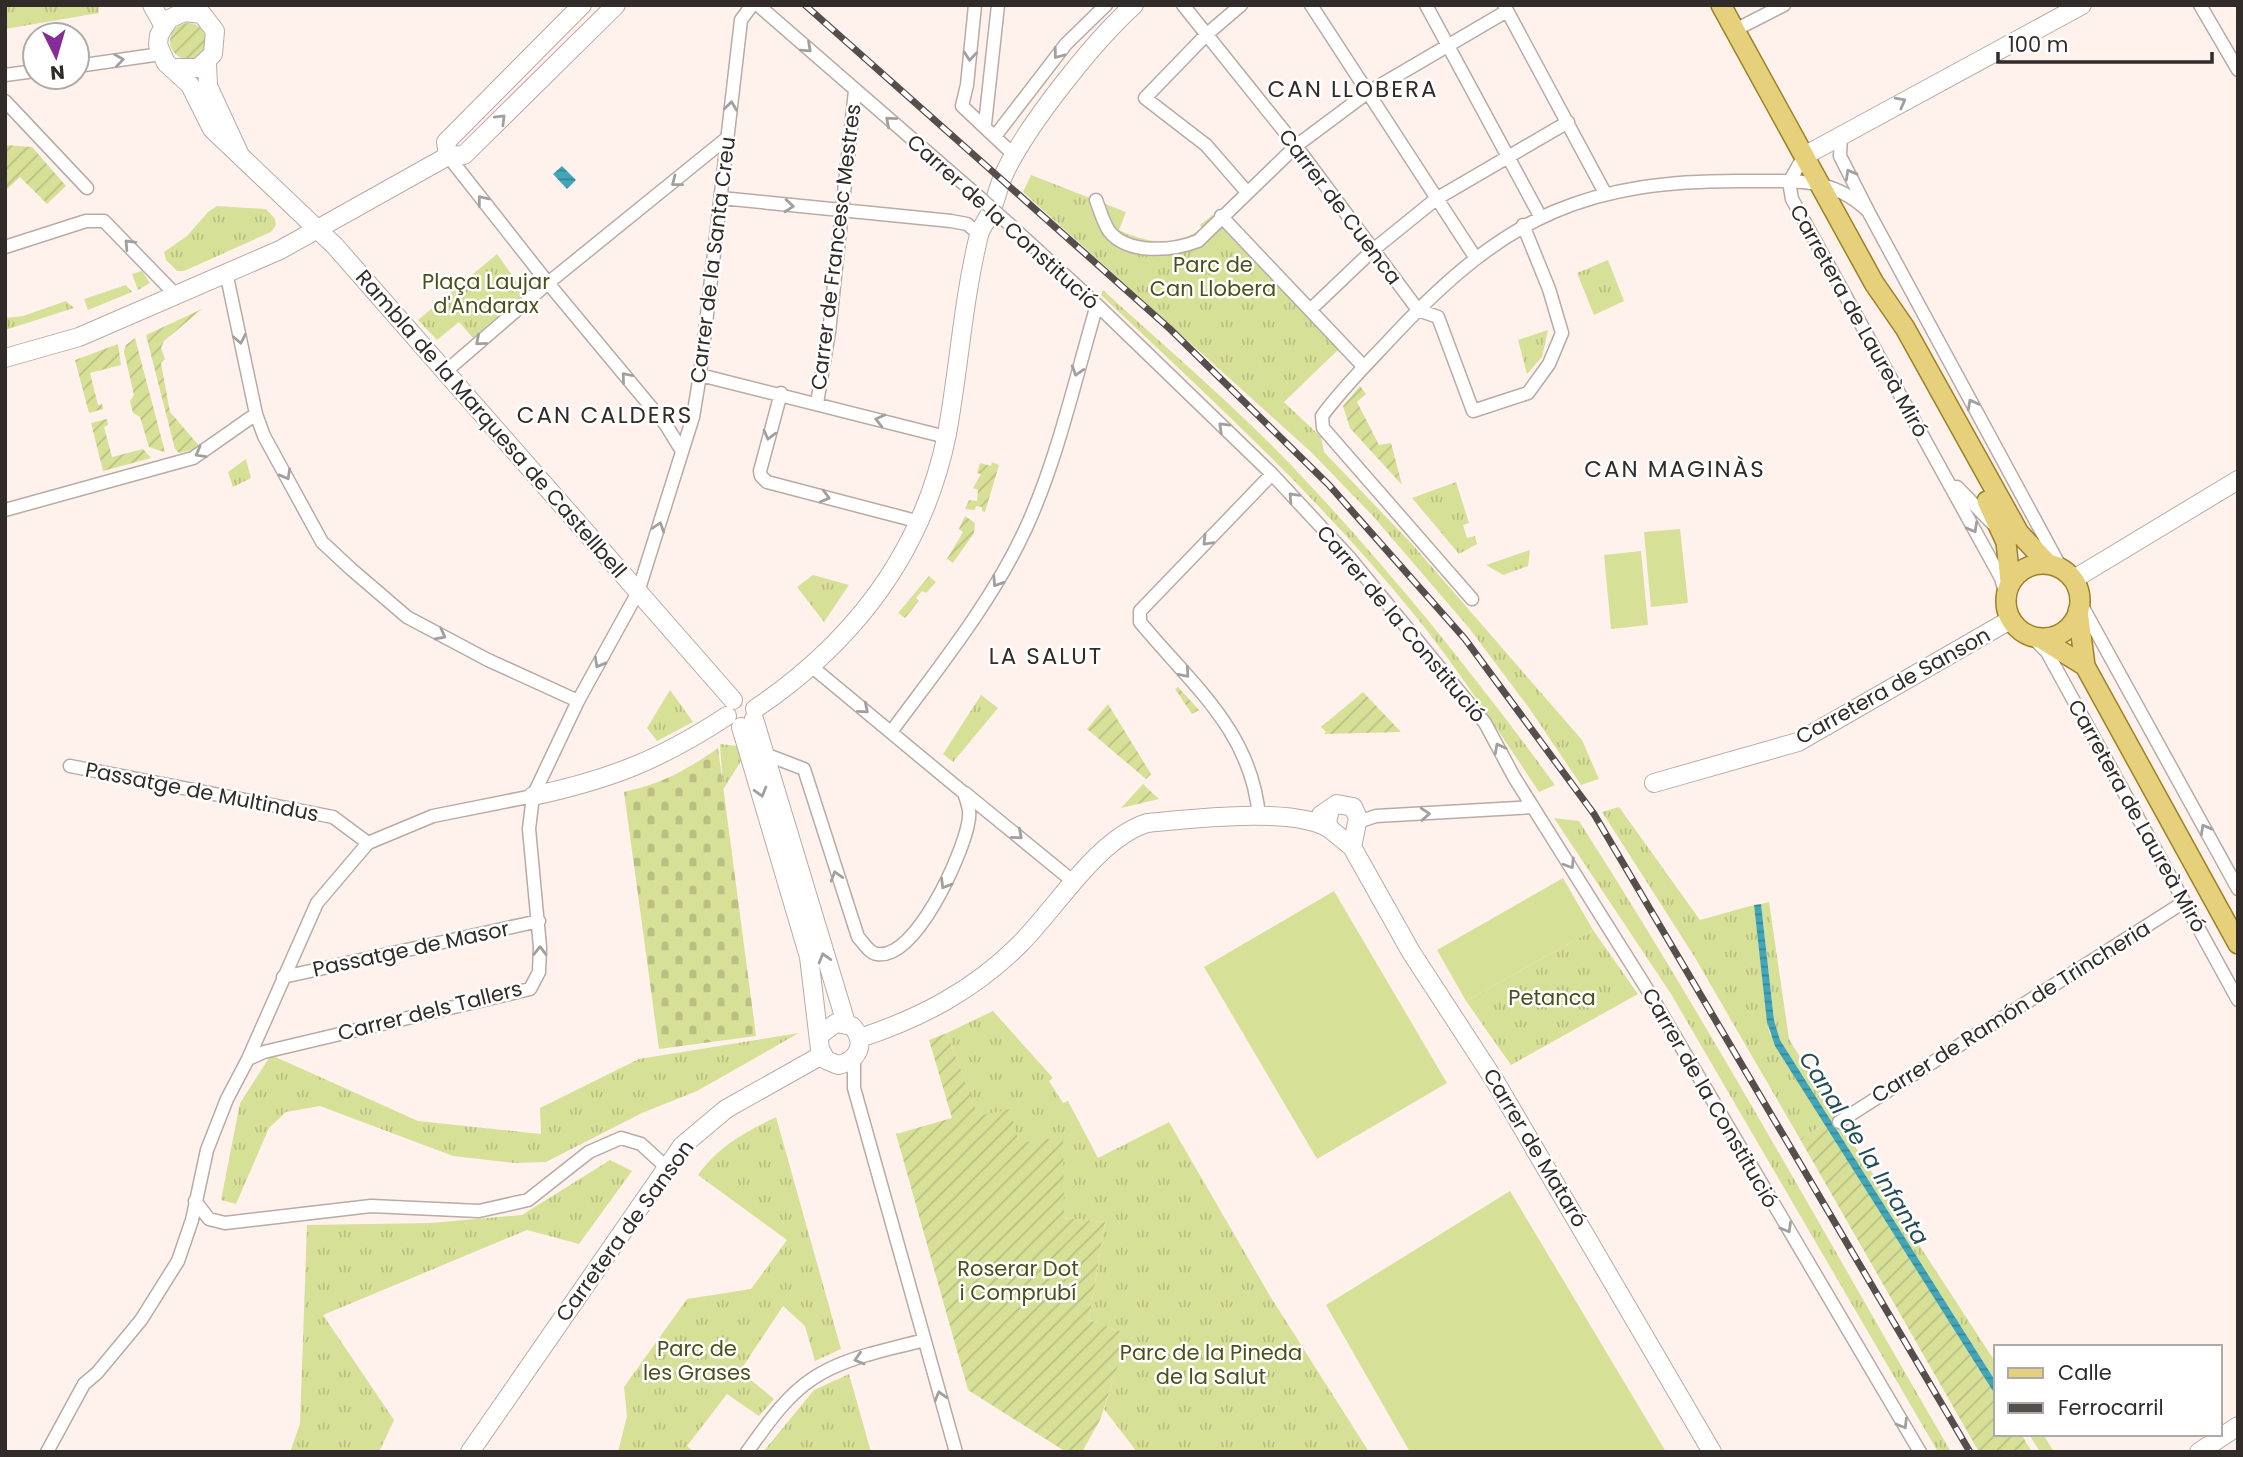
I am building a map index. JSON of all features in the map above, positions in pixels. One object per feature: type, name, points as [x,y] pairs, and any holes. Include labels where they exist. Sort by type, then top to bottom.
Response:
[{"type":"main road","name":"Carretera de Laureà Miró","points":[[1721,5],[1874,283],[1895,332],[2004,535],[2008,589]]},
{"type":"main road","name":"Carretera de Laureà Miró","points":[[1874,283],[1905,328],[2019,533],[2061,570]]},
{"type":"main road","points":[[2030,566],[2061,570],[2079,607],[2067,629],[2056,636],[2036,637],[2010,620],[2008,589],[2030,566]]},
{"type":"main road","name":"Carretera de Laureà Miró","points":[[2079,607],[2085,666],[2238,944]]},
{"type":"main road","name":"Carretera de Laureà Miró","points":[[2036,637],[2085,666]]},
{"type":"street","points":[[152,5],[163,25]]},
{"type":"street","points":[[582,5],[446,142],[448,156],[668,429],[682,451]]},
{"type":"street","points":[[5,358],[79,337],[226,272],[316,230],[448,156],[464,155],[615,5]]},
{"type":"street","name":"Carrer de la Santa Creu","points":[[536,789],[578,701],[638,592],[693,417],[741,20],[752,5]]},
{"type":"street","name":"Carrer de la Constitució","points":[[758,5],[1008,223],[1272,474],[1349,557],[1485,723],[1533,807],[1654,1001],[1920,1452]]},
{"type":"street","points":[[975,5],[967,85],[962,106],[985,124],[1014,155]]},
{"type":"street","points":[[985,124],[998,5]]},
{"type":"street","points":[[996,135],[1066,44],[1106,5]]},
{"type":"street","points":[[47,1452],[84,1384],[97,1373],[141,1320],[178,1261],[207,1150],[227,1099],[248,1059],[317,903],[368,843],[433,816],[536,789],[581,786],[666,754],[742,714],[811,666],[878,596],[920,522],[946,437],[979,234],[1014,155],[1110,27],[1134,5]]},
{"type":"street","name":"Carrer de Cuenca","points":[[1183,5],[1199,21],[1206,35],[1296,146],[1418,310],[1438,317],[1473,411],[1528,393],[1549,364],[1562,333],[1549,289],[1523,225]]},
{"type":"street","points":[[1241,5],[1206,35],[1145,98],[1206,145],[1246,191]]},
{"type":"street","points":[[1311,5],[1475,257]]},
{"type":"street","points":[[1426,5],[1540,216]]},
{"type":"street","points":[[1735,30],[1784,5]]},
{"type":"street","points":[[1804,156],[2081,5]]},
{"type":"street","points":[[2200,5],[2238,70]]},
{"type":"street","points":[[1096,200],[1107,228],[1117,239],[1131,246],[1185,246],[1208,232],[1246,191],[1296,146],[1367,93],[1505,8],[1605,193]]},
{"type":"street","points":[[193,9],[215,31],[217,41],[207,63],[185,70],[174,68],[161,54],[159,35],[163,25],[193,9]]},
{"type":"street","points":[[91,64],[161,54]]},
{"type":"street","name":"Rambla de la Marquesa de Castellbell","points":[[207,63],[208,86],[234,137],[240,155]]},
{"type":"street","name":"Rambla de la Marquesa de Castellbell","points":[[174,68],[190,85],[212,129],[335,246],[742,714],[765,754],[846,1023]]},
{"type":"street","name":"Carrer de Francesc Mestres","points":[[817,403],[829,332],[855,91]]},
{"type":"street","points":[[5,101],[87,188]]},
{"type":"street","points":[[1310,310],[1373,250],[1436,199],[1568,122]]},
{"type":"street","name":"Carretera de Laureà Miró","points":[[1841,135],[1840,156],[1868,212],[2061,570]]},
{"type":"street","points":[[445,372],[548,283],[727,138]]},
{"type":"street","name":"Carretera de Laureà Miró","points":[[1804,156],[1789,182],[1792,199],[2008,589]]},
{"type":"street","points":[[1472,599],[1323,428],[1322,416],[1418,310],[1475,257],[1540,216],[1605,193],[1683,182],[1820,184]]},
{"type":"street","name":"Carretera de Laureà Miró","points":[[1820,184],[1841,189],[1868,212]]},
{"type":"street","points":[[721,198],[951,221],[967,224],[979,234]]},
{"type":"street","points":[[1221,216],[1364,367]]},
{"type":"street","points":[[5,247],[86,221],[104,221],[175,294]]},
{"type":"street","points":[[226,272],[256,414],[264,436],[322,541],[407,617],[488,660],[578,701]]},
{"type":"street","points":[[891,732],[985,601],[1026,529],[1047,475],[1097,305]]},
{"type":"street","points":[[700,375],[781,393],[946,437]]},
{"type":"street","points":[[781,393],[759,478],[920,522]]},
{"type":"street","points":[[5,510],[193,458],[256,414]]},
{"type":"street","points":[[668,429],[683,425],[693,417]]},
{"type":"street","name":"Carretera de Laureà Miró","points":[[1928,447],[1946,467],[1964,497],[2004,535]]},
{"type":"street","points":[[1259,817],[1250,765],[1241,746],[1191,679],[1140,622],[1140,611],[1272,474]]},
{"type":"street","points":[[2061,570],[2238,480]]},
{"type":"street","points":[[2079,607],[2234,874],[2238,889]]},
{"type":"street","name":"Carretera de Sanson","points":[[1654,783],[1798,742],[2010,620]]},
{"type":"street","name":"Carretera de Laureà Miró","points":[[2036,637],[2047,652],[2238,1000]]},
{"type":"street","points":[[811,666],[1074,883]]},
{"type":"street","name":"Rambla de la Marquesa de Castellbell","points":[[742,714],[809,957],[821,1034]]},
{"type":"street","points":[[765,754],[804,769],[847,911],[858,937],[878,955],[900,948],[925,916],[957,864],[969,822],[969,808],[964,793]]},
{"type":"street","name":"Passatge de Multindus","points":[[69,766],[332,817],[368,843]]},
{"type":"street","name":"Carrer dels Tallers","points":[[248,1059],[264,1052],[530,989],[539,972],[539,921],[529,829],[536,789]]},
{"type":"street","points":[[860,1038],[939,1007],[979,981],[1020,944],[1100,855],[1130,828],[1147,823],[1259,817],[1308,819],[1337,804],[1349,805],[1355,810],[1357,825],[1352,847]]},
{"type":"street","points":[[1330,809],[1327,817],[1332,831],[1346,835],[1357,825],[1376,816],[1533,807]]},
{"type":"street","name":"Carrer de Mataró","points":[[1308,819],[1332,831],[1352,847],[1411,952],[1516,1115],[1712,1452]]},
{"type":"street","name":"Carrer de Ramón de Trincheria","points":[[1839,1122],[2184,902]]},
{"type":"street","name":"Passatge de Masor","points":[[283,976],[539,921]]},
{"type":"street","points":[[838,1060],[858,1052],[860,1038],[852,1026],[846,1023],[831,1024],[821,1034],[854,1088],[956,1452]]},
{"type":"street","name":"Carretera de Sanson","points":[[470,1452],[666,1167],[690,1139],[726,1109],[838,1060]]},
{"type":"street","points":[[195,1202],[209,1219],[225,1223],[371,1206],[480,1210],[528,1200],[589,1152],[621,1139],[641,1144],[666,1167]]},
{"type":"street","points":[[747,1452],[774,1416],[812,1378],[849,1362],[924,1340]]},
{"type":"street","points":[[2199,1452],[2238,1426]]},
{"type":"green space","points":[[5,5],[98,5],[99,13],[52,21],[21,21],[21,26],[5,29]]},
{"type":"green space","points":[[188,23],[201,28],[206,41],[201,54],[188,59],[175,54],[170,41],[175,28]]},
{"type":"green space","points":[[5,145],[32,147],[66,186],[47,204],[20,177],[5,191]]},
{"type":"green space","name":"Parc de Can Llobera","points":[[1031,175],[1126,212],[1119,230],[1144,239],[1186,240],[1186,237],[1203,229],[1200,225],[1214,214],[1341,347],[1284,402],[1321,437],[1324,452],[1411,543],[1582,740],[1599,779],[1581,785],[1529,708],[1469,628],[1372,515],[1311,452],[1023,192]]},
{"type":"green space","points":[[217,206],[266,209],[275,219],[276,225],[271,232],[184,271],[177,271],[166,260],[164,252],[187,236],[208,212]]},
{"type":"green space","name":"Plaça Laujar d'Andarax","points":[[497,254],[525,293],[473,338],[459,322],[437,340],[418,320]]},
{"type":"green space","points":[[1608,260],[1624,301],[1594,315],[1577,273]]},
{"type":"green space","points":[[142,271],[150,283],[138,290],[132,274]]},
{"type":"green space","points":[[126,285],[132,292],[88,310],[84,299]]},
{"type":"green space","points":[[1103,290],[1247,421],[1363,543],[1429,622],[1555,785],[1539,792],[1449,660],[1381,574],[1264,451],[1101,295]]},
{"type":"green space","points":[[66,301],[74,308],[5,330],[5,318],[23,316]]},
{"type":"green space","points":[[202,309],[164,341],[161,348],[165,359],[161,363],[170,412],[201,448],[179,453],[175,449],[146,335]]},
{"type":"green space","points":[[1548,330],[1542,357],[1527,374],[1518,340]]},
{"type":"green space","points":[[135,338],[165,452],[149,447],[140,417],[133,413],[130,401],[134,395],[124,352],[126,345]]},
{"type":"green space","points":[[118,344],[121,365],[90,373],[98,405],[102,404],[103,409],[89,413],[75,360]]},
{"type":"green space","points":[[1360,386],[1366,394],[1357,402],[1379,445],[1391,443],[1402,485],[1350,428],[1343,406]]},
{"type":"green space","points":[[107,419],[108,425],[104,427],[112,457],[143,449],[151,458],[103,471],[91,423]]},
{"type":"green space","points":[[246,459],[251,478],[233,487],[228,472]]},
{"type":"green space","points":[[992,462],[999,465],[985,512],[982,507],[976,506],[975,510],[965,509],[969,500],[977,501],[978,490],[973,488],[981,474],[977,473],[980,463],[991,466]]},
{"type":"green space","points":[[1456,482],[1469,523],[1463,525],[1467,538],[1475,536],[1477,544],[1459,554],[1412,498]]},
{"type":"green space","points":[[965,516],[975,523],[974,533],[953,563],[947,559],[963,532],[959,529]]},
{"type":"green space","points":[[1680,529],[1688,603],[1651,607],[1644,532]]},
{"type":"green space","points":[[1530,550],[1528,566],[1503,575],[1486,565]]},
{"type":"green space","points":[[1641,551],[1648,625],[1611,629],[1604,555]]},
{"type":"green space","points":[[813,575],[849,585],[824,622],[797,587]]},
{"type":"green space","points":[[929,576],[936,582],[926,593],[922,591],[916,598],[919,601],[905,618],[898,613]]},
{"type":"green space","points":[[1178,687],[1199,710],[1192,714],[1175,689]]},
{"type":"green space","points":[[670,690],[693,722],[657,741],[647,728]]},
{"type":"green space","points":[[1363,692],[1401,732],[1324,734],[1326,732],[1321,727]]},
{"type":"green space","points":[[981,695],[998,708],[953,762],[943,754]]},
{"type":"green space","points":[[1108,704],[1151,774],[1146,779],[1087,729]]},
{"type":"green space","points":[[720,744],[737,746],[741,761],[723,790]]},
{"type":"green space","points":[[718,748],[756,1036],[659,1049],[624,792],[673,775]]},
{"type":"green space","points":[[1143,784],[1159,799],[1121,808]]},
{"type":"green space","points":[[1619,807],[1700,920],[1754,905],[1769,1032],[1825,1124],[1800,1139],[1694,956],[1602,812]]},
{"type":"green space","points":[[1554,818],[1579,821],[1628,899],[1951,1452],[1938,1452],[1671,994]]},
{"type":"green space","points":[[1563,878],[1593,930],[1466,1001],[1437,950]]},
{"type":"green space","points":[[1334,891],[1447,1083],[1317,1159],[1204,967]]},
{"type":"green space","points":[[1769,902],[1789,1039],[1839,1122],[1994,1360],[1994,1379],[1780,1040],[1774,1020],[1761,904]]},
{"type":"green space","name":"Petanca","points":[[1593,930],[1638,994],[1511,1065],[1466,1001]]},
{"type":"green space","name":"Parc de la Pineda de la Salut","points":[[993,1011],[1053,1078],[1049,1081],[1063,1103],[1068,1101],[1098,1158],[1169,1122],[1270,1296],[1369,1452],[1137,1452],[1104,1409],[1127,1334],[1089,1320],[1105,1222],[1064,1218],[1018,1143],[978,1117],[947,1033]]},
{"type":"green space","points":[[799,1033],[697,1091],[642,1113],[546,1162],[514,1163],[453,1156],[320,1106],[286,1112],[269,1128],[236,1204],[221,1200],[240,1103],[271,1055],[418,1121],[541,1134],[540,1108],[639,1059]]},
{"type":"green space","name":"Roserar Dot i Comprubí","points":[[947,1033],[978,1116],[1010,1109],[1019,1143],[1063,1137],[1064,1218],[1105,1222],[1089,1320],[1128,1334],[1100,1420],[1082,1452],[1066,1452],[968,1390],[896,1134],[952,1118],[929,1040]]},
{"type":"green space","name":"Parc de les Grases","points":[[776,1117],[841,1349],[815,1361],[805,1326],[783,1306],[740,1371],[774,1399],[759,1416],[727,1394],[687,1446],[694,1452],[618,1452],[627,1416],[624,1387],[687,1299],[751,1289],[787,1240],[698,1175],[733,1141]]},
{"type":"green space","points":[[1825,1124],[1994,1393],[1994,1436],[2022,1436],[2032,1452],[1979,1452],[1800,1139]]},
{"type":"green space","points":[[610,1160],[632,1171],[579,1244],[527,1230],[323,1315],[394,1420],[379,1452],[290,1452],[300,1424],[307,1225],[431,1223],[522,1215]]},
{"type":"green space","points":[[1510,1191],[1666,1452],[1410,1452],[1326,1305]]},
{"type":"green space","name":"Parc de les Grases","points":[[849,1374],[871,1452],[763,1452],[814,1390]]},
{"type":"green space","points":[[2030,1436],[2044,1436],[2054,1452],[2040,1452]]},
{"type":"water","points":[[562,166],[576,180],[567,189],[553,174]]},
{"type":"water","points":[[1761,904],[1774,1020],[1780,1040],[1994,1379],[1994,1393],[1775,1046],[1767,1022],[1754,905]]},
{"type":"railway","points":[[805,5],[1170,329],[1329,485],[1465,639],[1594,814],[1970,1452]]},
{"type":"district","name":"CAN LLOBERA","points":[[1353,89]]},
{"type":"district","name":"CAN CALDERS","points":[[605,415]]},
{"type":"district","name":"CAN MAGINÀS","points":[[1675,469]]},
{"type":"district","name":"LA SALUT","points":[[1046,656]]},
{"type":"water label","name":"Canal de la Infanta","points":[[1864,1148]]}]
